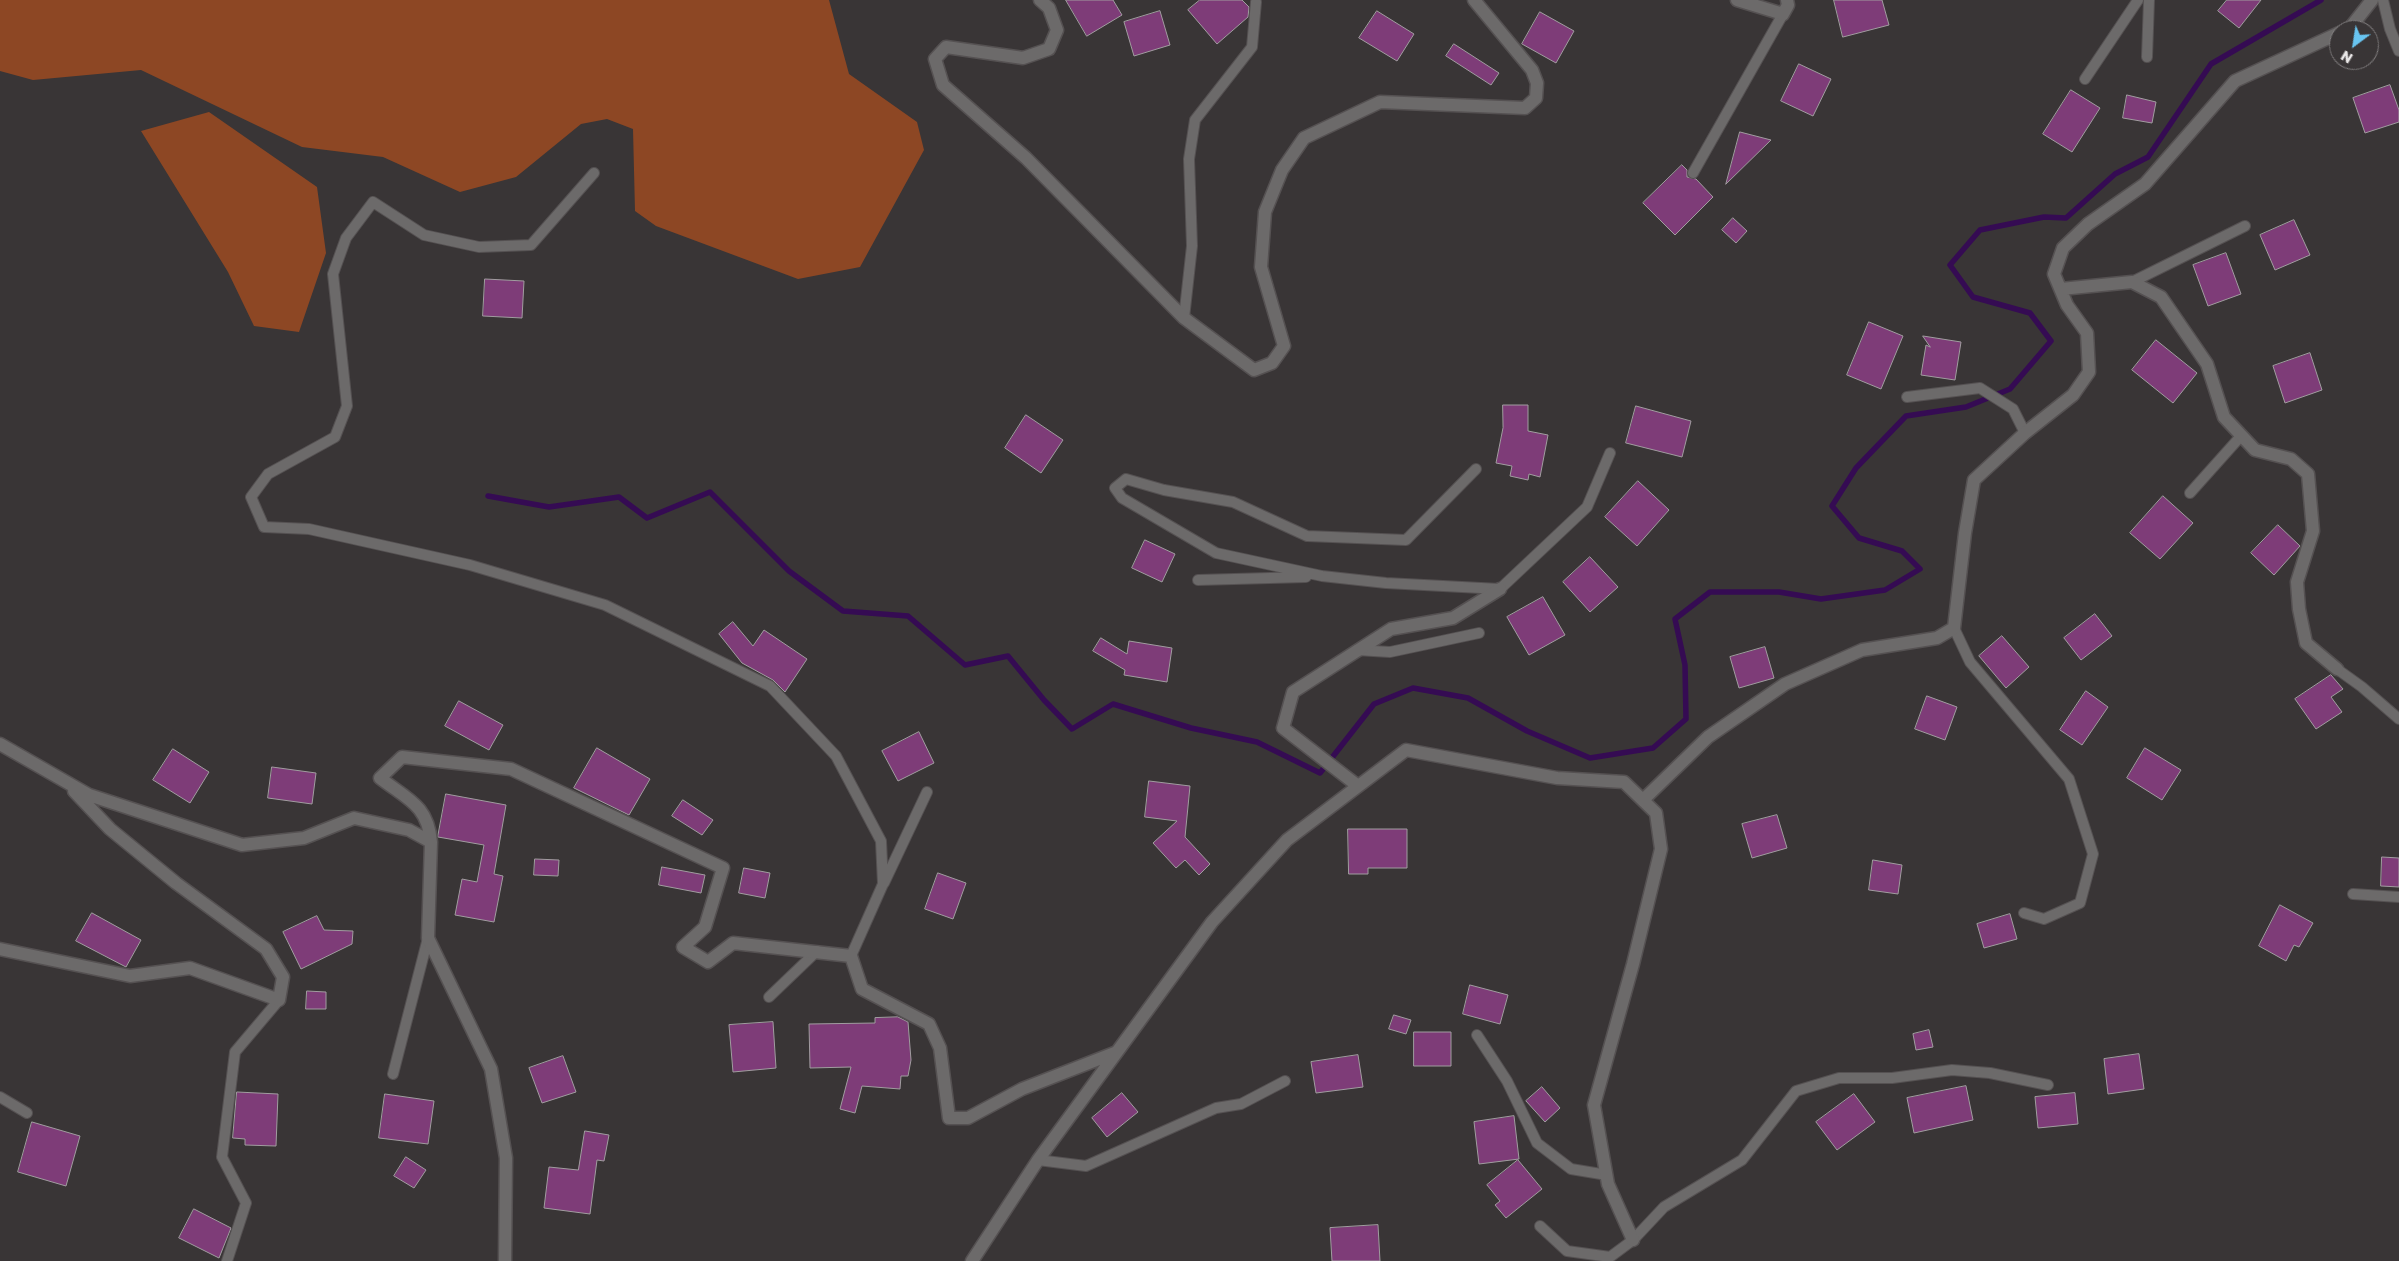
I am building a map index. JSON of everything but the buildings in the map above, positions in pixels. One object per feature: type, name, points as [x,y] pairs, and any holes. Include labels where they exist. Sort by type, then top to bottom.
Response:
[{"type":"street","points":[[1040,0],[1049,8],[1057,30],[1049,49],[1024,58],[946,47],[935,59],[944,85],[1026,158],[1184,318],[1254,370],[1272,363],[1284,346],[1261,267],[1265,212],[1282,170],[1304,138],[1380,102],[1525,108],[1536,98],[1537,82],[1532,70],[1474,0]]},
{"type":"street","points":[[1737,0],[1783,14],[1788,5],[1787,0]]},
{"type":"street","points":[[2356,20],[2372,0]]},
{"type":"street","points":[[1643,800],[1708,737],[1785,684],[1862,650],[1937,638],[1954,628],[1965,533],[1974,480],[2025,433],[2073,395],[2088,372],[2087,333],[2067,305],[2054,274],[2063,248],[2088,224],[2145,184],[2235,81],[2329,38]]},
{"type":"street","points":[[2061,290],[2132,282],[2161,297],[2207,364],[2224,417],[2254,450],[2291,459],[2308,474],[2313,531],[2297,582],[2299,610],[2306,643],[2337,669]]},
{"type":"street","points":[[1358,786],[1283,728],[1293,692],[1391,629],[1454,618],[1500,589]]},
{"type":"street","points":[[0,744],[89,795],[242,846],[304,838],[354,818],[409,830],[431,842]]},
{"type":"street","points":[[972,1261],[1038,1160],[1219,915],[1287,840],[1406,750],[1556,778],[1624,782],[1656,813],[1661,850],[1633,964],[1594,1104],[1608,1175],[1608,1184],[1633,1240]]},
{"type":"street","points":[[505,1261],[506,1158],[491,1069],[428,938],[430,825],[423,811],[380,778],[402,757],[511,770],[723,868],[704,927],[683,947],[708,962],[733,942],[786,950],[817,951],[851,956],[862,989],[929,1024],[940,1048],[949,1118],[968,1118],[1022,1089],[1117,1052]]},
{"type":"street","points":[[0,949],[130,976],[190,968],[279,1000],[283,977],[266,949],[176,883],[110,829],[66,781]]},
{"type":"lane","points":[[2085,79],[2138,0]]},
{"type":"lane","points":[[2147,56],[2149,0]]},
{"type":"lane","points":[[2383,0],[2390,29],[2399,51]]},
{"type":"lane","points":[[1184,318],[1192,246],[1189,159],[1195,120],[1252,47],[1256,2]]},
{"type":"lane","points":[[1693,173],[1783,14]]},
{"type":"lane","points":[[594,173],[531,245],[479,247],[424,235],[373,202],[346,238],[333,274],[347,406],[335,437],[268,474],[251,497],[264,527],[308,529],[470,565],[605,605],[770,686],[836,756],[881,841],[883,884]]},
{"type":"lane","points":[[2132,282],[2245,226]]},
{"type":"lane","points":[[1907,397],[1980,388],[2012,409],[2025,433]]},
{"type":"lane","points":[[2190,493],[2241,436]]},
{"type":"lane","points":[[1476,468],[1406,540],[1307,536],[1233,502],[1164,490],[1126,479],[1115,488],[1122,498],[1216,553],[1322,576],[1386,583],[1500,589],[1587,507],[1610,453]]},
{"type":"lane","points":[[1198,580],[1322,576]]},
{"type":"lane","points":[[1954,628],[1970,662],[2068,779],[2093,854],[2080,902],[2044,919],[2024,912]]},
{"type":"lane","points":[[1357,650],[1390,652],[1479,633]]},
{"type":"lane","points":[[2337,669],[2362,687],[2399,719]]},
{"type":"lane","points":[[851,956],[927,792]]},
{"type":"lane","points":[[2353,894],[2399,896]]},
{"type":"lane","points":[[394,1074],[428,938]]},
{"type":"lane","points":[[769,998],[817,951]]},
{"type":"lane","points":[[227,1261],[246,1203],[222,1157],[235,1052],[279,1000]]},
{"type":"lane","points":[[1477,1035],[1507,1082],[1537,1143],[1571,1168],[1608,1175]]},
{"type":"lane","points":[[1540,1226],[1567,1251],[1610,1257],[1633,1240],[1664,1207],[1742,1160],[1796,1091],[1840,1078],[1892,1078],[1952,1070],[1990,1073],[2048,1085]]},
{"type":"lane","points":[[1038,1160],[1086,1166],[1216,1108],[1241,1104],[1285,1082]]},
{"type":"lane","points":[[0,1097],[27,1113]]},
{"type":"shaded area","points":[[0,0],[829,0],[849,74],[917,122],[924,150],[860,267],[798,279],[656,226],[635,211],[633,129],[607,119],[581,124],[516,177],[460,192],[383,157],[302,147],[141,70],[33,80],[0,71]]},
{"type":"shaded area","points":[[209,112],[317,187],[326,253],[299,332],[254,326],[228,272],[141,131]]},
{"type":"waterway","points":[[488,496],[549,507],[619,497],[647,518],[710,492],[789,571],[843,611],[908,616],[965,665],[1008,656],[1044,700],[1072,729],[1113,704],[1191,728],[1257,742],[1320,773],[1374,704],[1413,688],[1468,698],[1527,731],[1590,758],[1653,748],[1686,719],[1685,665],[1675,619],[1710,592],[1779,592],[1821,599],[1885,590],[1920,569],[1902,551],[1859,538],[1832,506],[1856,468],[1906,416],[1966,407],[2010,389],[2051,341],[2030,313],[1973,297],[1950,265],[1980,230],[2044,217],[2066,218],[2115,174],[2148,157],[2211,64],[2321,0]]}]
